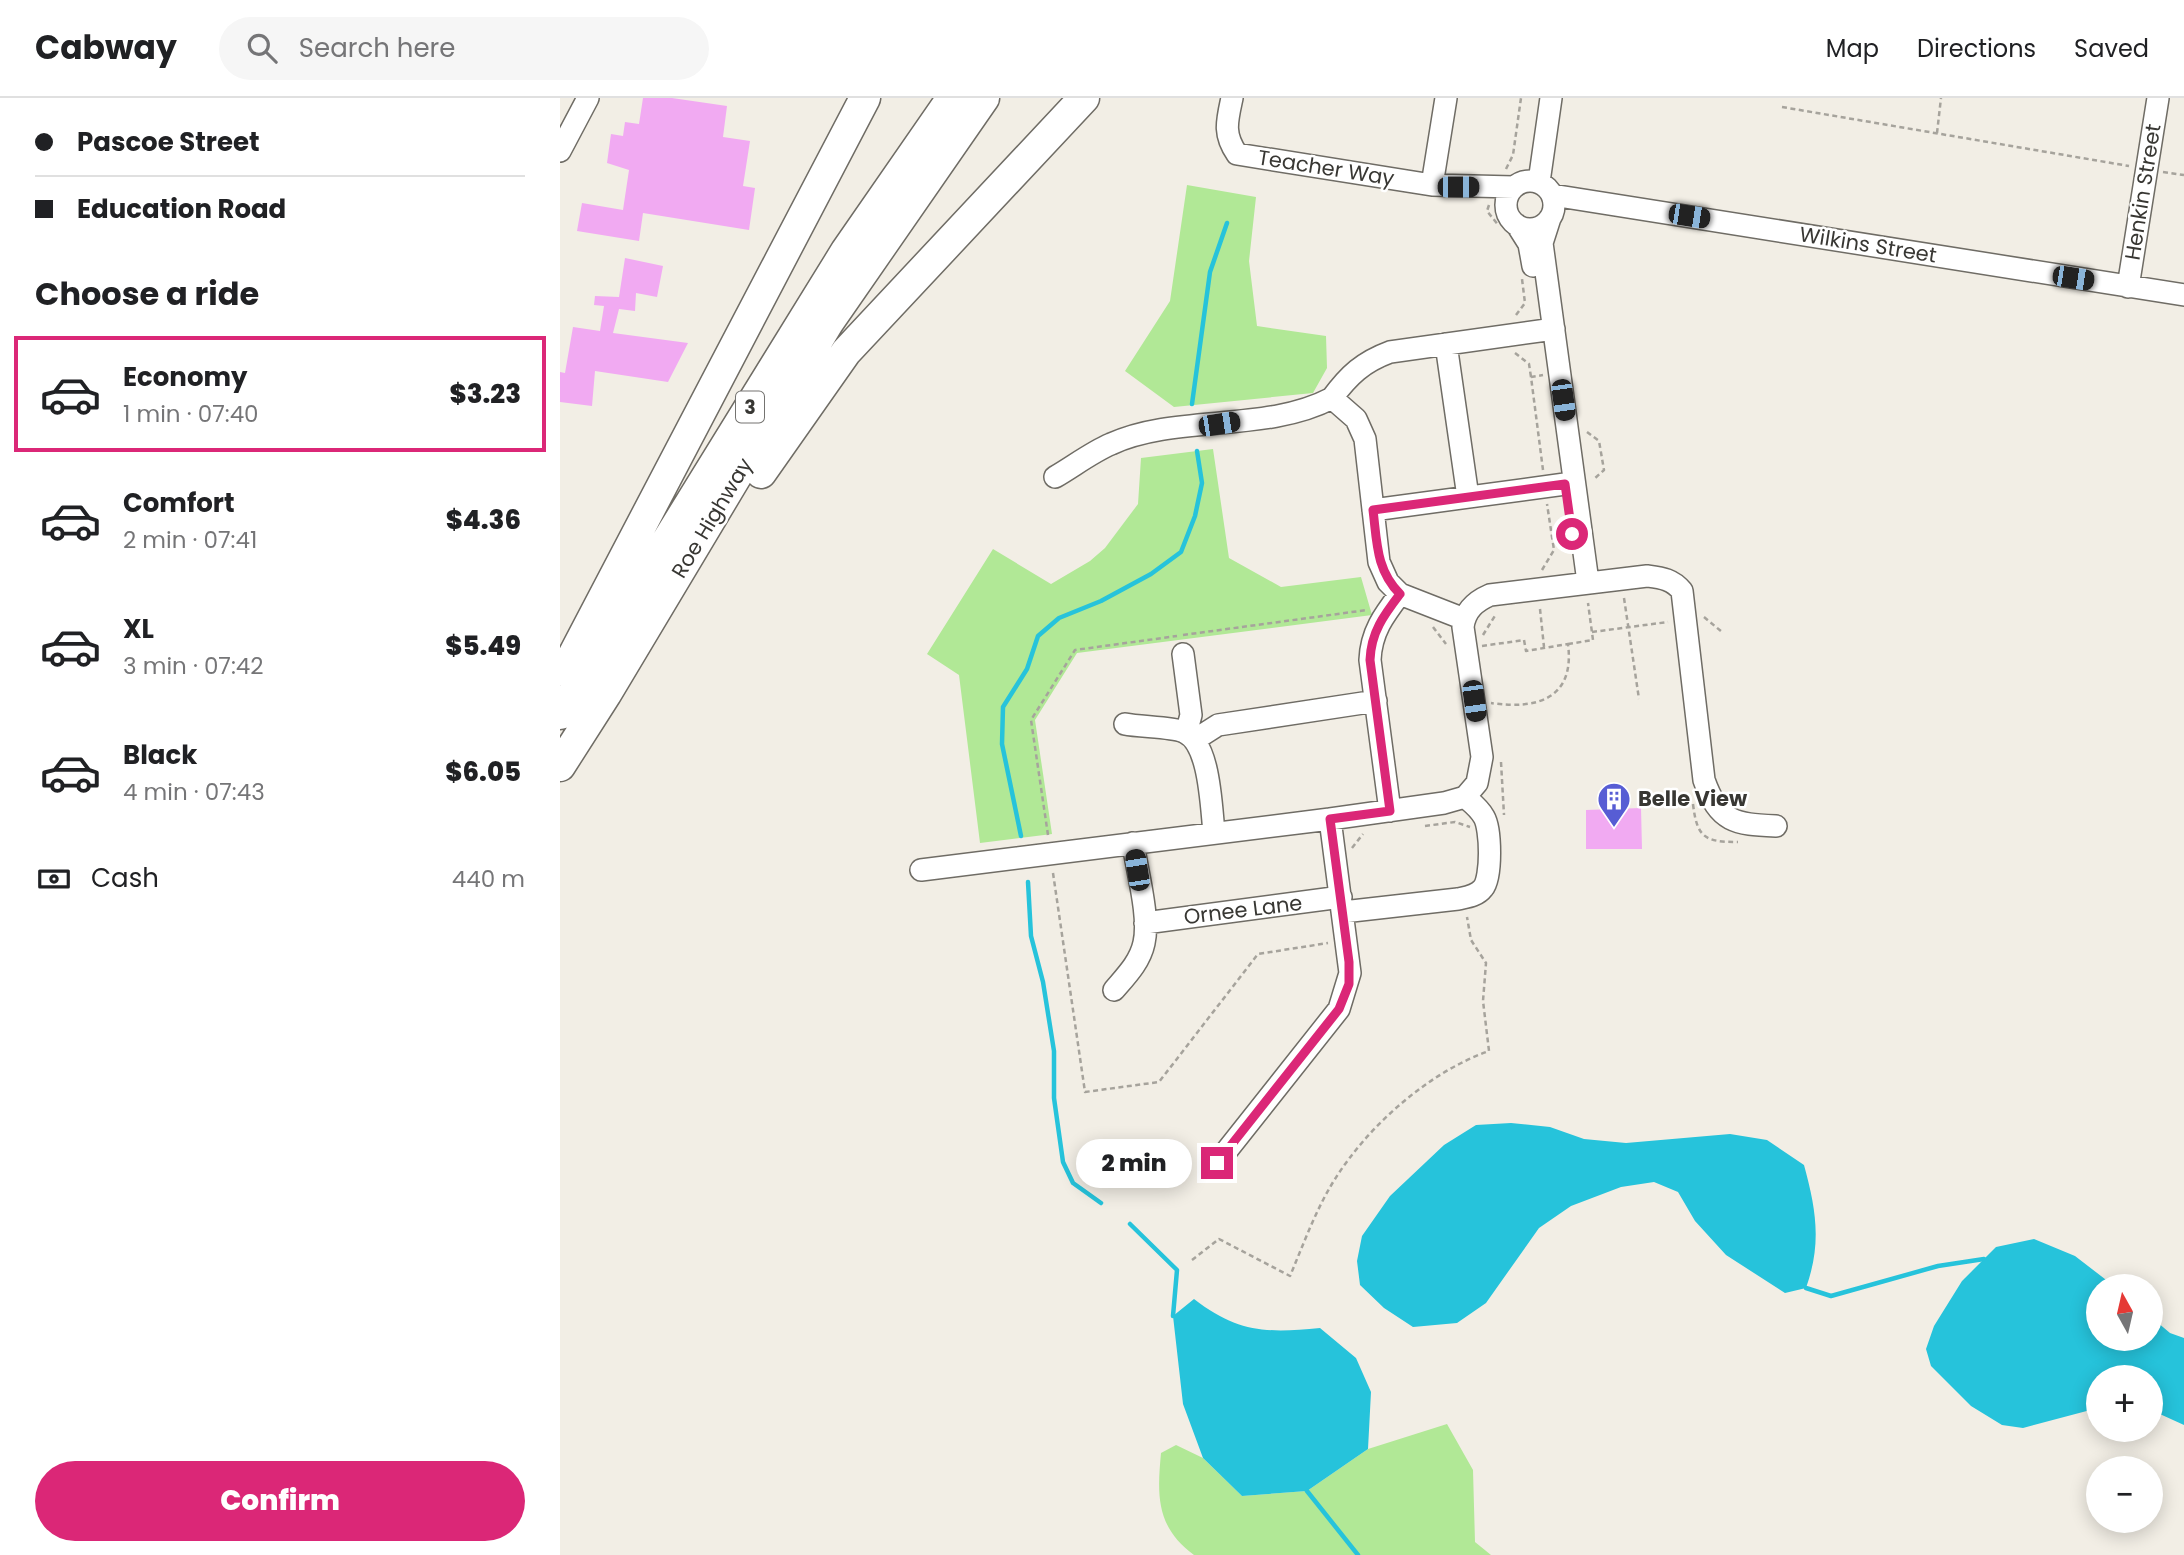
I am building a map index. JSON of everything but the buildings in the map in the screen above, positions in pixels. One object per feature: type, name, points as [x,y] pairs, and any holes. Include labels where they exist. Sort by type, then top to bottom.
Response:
[{"type":"highway","points":[[560,681],[865,98]]},
{"type":"highway","name":"Roe Highway","points":[[560,715],[846,251],[952,98]]},
{"type":"highway","name":"Roe Highway","points":[[560,766],[828,323],[984,98]]},
{"type":"highway","points":[[606,694],[683,589],[811,397],[846,352],[1084,98]]},
{"type":"street","points":[[560,151],[587,98]]},
{"type":"street","name":"Teacher Way","points":[[1231,98],[1225,128],[1229,142],[1237,154],[1458,187],[1526,186]]},
{"type":"street","points":[[1432,184],[1446,98]]},
{"type":"street","points":[[1526,186],[1545,98]]},
{"type":"street","points":[[1503,218],[1506,199],[1526,186],[1551,98]]},
{"type":"street","name":"Henkin Street","points":[[2128,286],[2158,98]]},
{"type":"street","points":[[1526,186],[1555,203],[1542,243],[1548,329],[1565,484],[1583,582]]},
{"type":"street","name":"Wilkins Street","points":[[1526,186],[2184,295]]},
{"type":"street","points":[[1458,187],[1503,218],[1529,244],[1548,329],[1583,582]]},
{"type":"street","points":[[1503,218],[1537,228],[1550,218]]},
{"type":"street","points":[[1055,477],[1112,443],[1160,431],[1302,412],[1332,398],[1352,372],[1368,360],[1390,352],[1548,329]]},
{"type":"street","points":[[1446,344],[1468,497]]},
{"type":"street","points":[[1332,398],[1356,419],[1365,439],[1379,562],[1394,602],[1371,642],[1390,811]]},
{"type":"street","points":[[1373,510],[1565,484]]},
{"type":"street","points":[[1464,619],[1479,600],[1490,595],[1583,582],[1647,576],[1665,578],[1682,591],[1704,780],[1711,801],[1724,816],[1738,824],[1776,826]]},
{"type":"street","points":[[1394,602],[1464,619]]},
{"type":"street","points":[[921,870],[1390,811],[1465,797],[1481,772],[1486,698],[1479,650],[1464,619]]},
{"type":"street","points":[[1183,654],[1191,736],[1204,758],[1214,832]]},
{"type":"street","points":[[1125,724],[1191,736],[1218,725],[1376,701]]},
{"type":"street","points":[[1458,899],[1473,896],[1483,888],[1488,877],[1487,824],[1475,805],[1465,797]]},
{"type":"street","points":[[1217,1163],[1339,1009],[1349,984],[1330,819]]},
{"type":"street","points":[[1114,990],[1133,968],[1144,943],[1145,923],[1133,843]]},
{"type":"street","name":"Ornee Lane","points":[[1145,923],[1342,905],[1458,899]]},
{"type":"path","points":[[1521,98],[1513,155],[1507,168],[1498,174],[1526,186]]},
{"type":"path","points":[[1937,133],[1941,98]]},
{"type":"path","points":[[1782,107],[2147,169]]},
{"type":"path","points":[[1522,279],[1525,303],[1509,324],[1510,335],[1514,353],[1529,364],[1531,377]]},
{"type":"path","points":[[1612,599],[1634,596]]},
{"type":"path","points":[[1624,597],[1639,699]]},
{"type":"path","points":[[1430,624],[1445,641],[1447,650],[1479,650],[1524,640],[1526,651],[1593,640],[1588,603],[1600,601]]},
{"type":"path","points":[[1346,941],[1258,954],[1159,1082],[1085,1092],[1031,720],[1075,650],[1382,608],[1394,602]]},
{"type":"path","points":[[1479,650],[1483,634],[1496,614],[1506,610]]},
{"type":"path","points":[[1592,632],[1672,621],[1670,612]]},
{"type":"path","points":[[1486,698],[1510,706],[1536,704],[1556,693],[1567,681],[1569,673],[1568,644]]},
{"type":"path","points":[[1416,827],[1455,822],[1467,827],[1504,822],[1500,756]]},
{"type":"path","points":[[1350,850],[1364,833]]},
{"type":"path","points":[[1192,1260],[1219,1239],[1290,1276],[1312,1221],[1335,1178],[1360,1146],[1396,1109],[1436,1078],[1489,1051],[1483,1001],[1486,963],[1471,940],[1468,917],[1459,907],[1458,899]]},
{"type":"green space","points":[[1187,185],[1256,197],[1249,261],[1257,326],[1326,336],[1327,368],[1313,393],[1174,407],[1125,371],[1170,301]]},
{"type":"green space","points":[[1213,449],[1229,558],[1281,587],[1361,577],[1372,615],[1077,653],[1035,720],[1052,834],[980,843],[959,675],[927,654],[993,549],[1051,584],[1090,561],[1105,548],[1138,504],[1141,458]]},
{"type":"green space","points":[[1447,1424],[1473,1470],[1475,1542],[1491,1555],[1194,1555],[1172,1533],[1162,1510],[1159,1483],[1161,1453],[1176,1445],[1203,1458],[1242,1496],[1307,1491],[1368,1449]]},
{"type":"water","points":[[1511,1123],[1550,1127],[1584,1139],[1626,1143],[1730,1134],[1767,1140],[1804,1165],[1816,1226],[1814,1256],[1806,1288],[1785,1293],[1726,1255],[1695,1221],[1678,1192],[1654,1182],[1621,1187],[1571,1206],[1539,1228],[1486,1303],[1457,1323],[1413,1327],[1384,1308],[1360,1285],[1357,1261],[1362,1236],[1390,1196],[1444,1145],[1476,1125]]},
{"type":"water","points":[[2034,1239],[2075,1256],[2098,1274],[2086,1274],[2086,1351],[2163,1351],[2163,1327],[2184,1338],[2184,1425],[2163,1415],[2163,1365],[2086,1365],[2086,1411],[2023,1428],[2002,1425],[1971,1406],[1931,1366],[1926,1349],[1934,1326],[1962,1281],[1996,1247]]},
{"type":"water","points":[[1194,1299],[1225,1319],[1254,1328],[1320,1328],[1356,1358],[1371,1392],[1368,1449],[1307,1491],[1242,1496],[1203,1458],[1183,1404],[1173,1316]]},
{"type":"waterway","points":[[1192,404],[1210,272],[1227,223]]},
{"type":"waterway","points":[[1021,836],[1002,744],[1003,707],[1027,669],[1038,636],[1059,618],[1101,601],[1151,574],[1181,552],[1195,516],[1202,483],[1197,451]]},
{"type":"waterway","points":[[1028,882],[1031,936],[1043,982],[1054,1051],[1054,1098],[1063,1162],[1073,1183],[1101,1203]]},
{"type":"waterway","points":[[1130,1224],[1177,1270],[1173,1316]]},
{"type":"waterway","points":[[1806,1288],[1831,1296],[1938,1266],[1984,1259]]},
{"type":"waterway","points":[[1307,1491],[1358,1555]]},
{"type":"place","name":"Belle View","points":[[1614,829]]},
{"type":"route","points":[[1217,1163],[1339,1009],[1349,984],[1349,962],[1330,819],[1390,811],[1370,660],[1371,642],[1382,618],[1400,594],[1388,582],[1379,562],[1373,510],[1565,484],[1572,534]]}]
